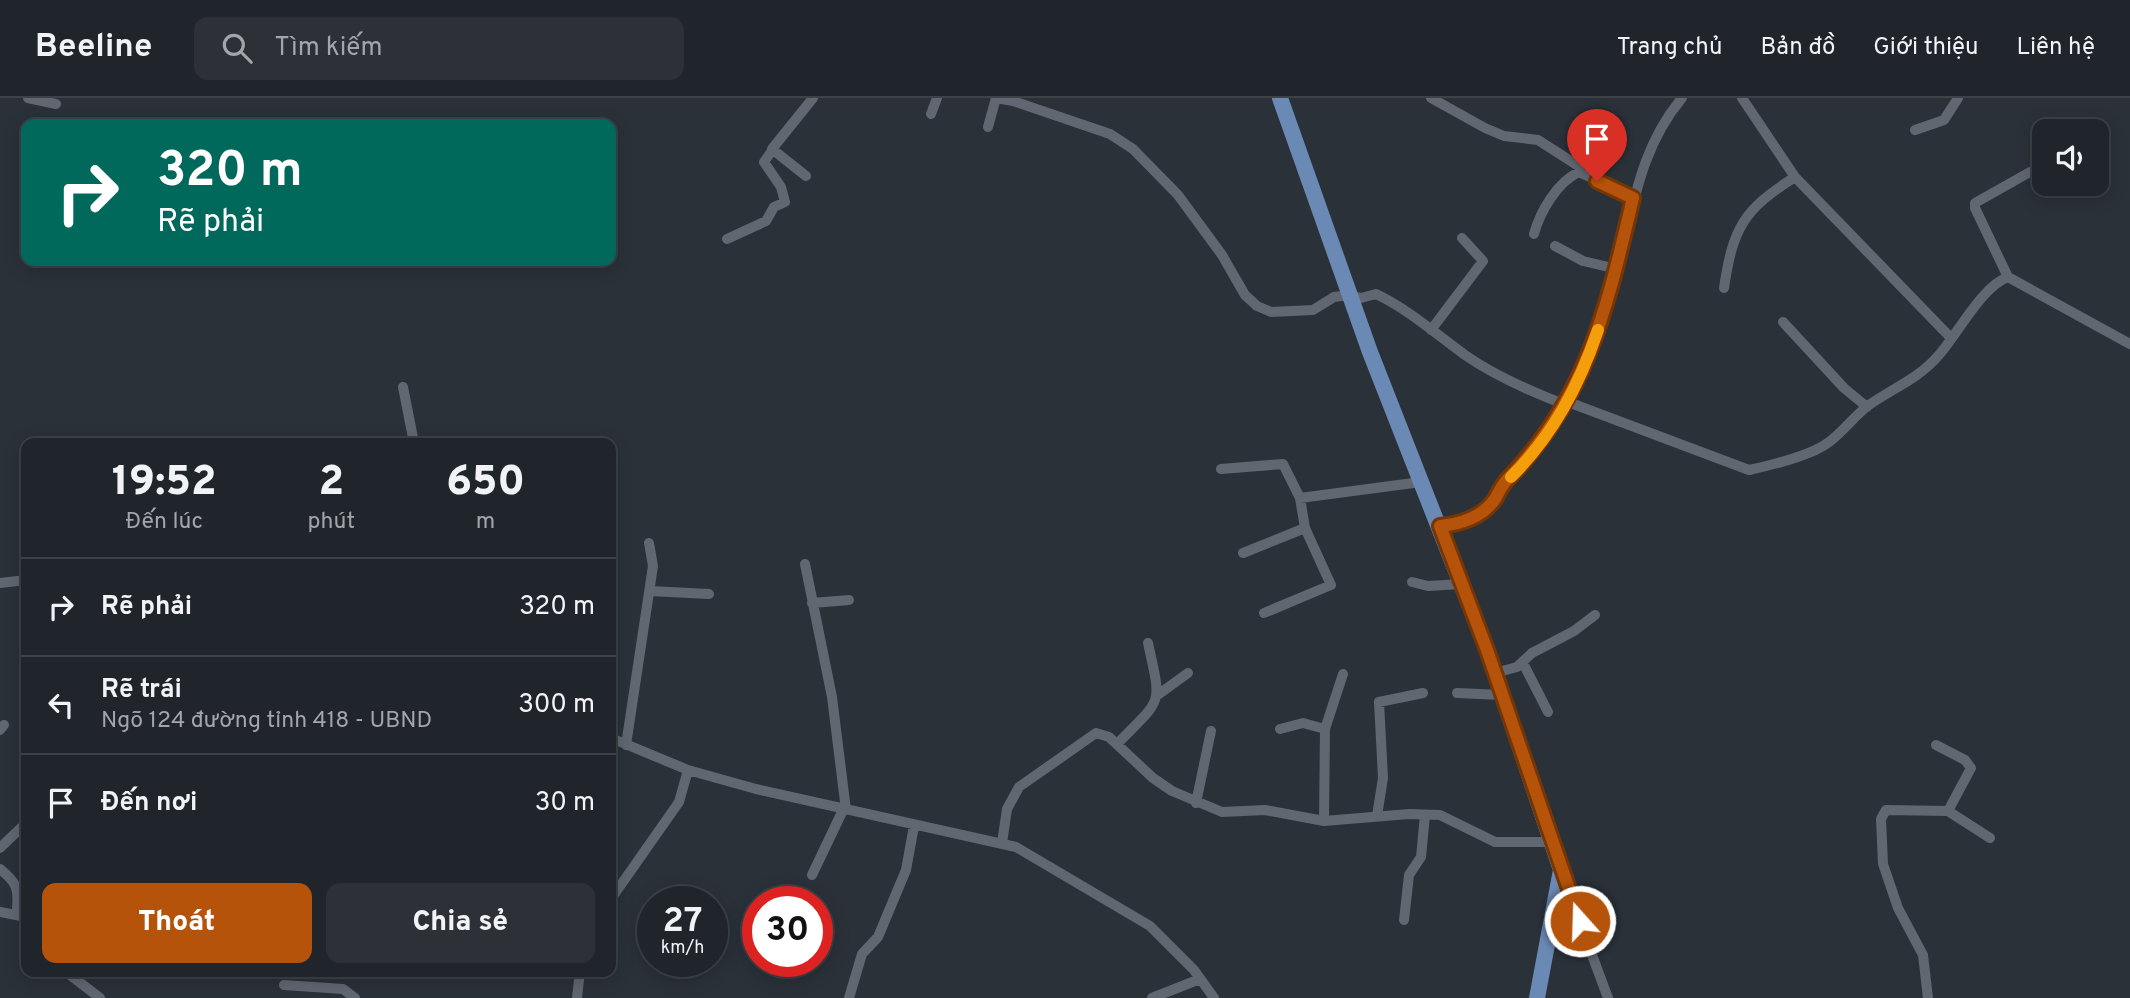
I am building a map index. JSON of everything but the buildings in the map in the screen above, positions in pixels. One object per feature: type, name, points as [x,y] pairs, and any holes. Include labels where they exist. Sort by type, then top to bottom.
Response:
[{"type":"main road","points":[[1280,98],[1349,295],[1495,673],[1561,870],[1536,998]]},
{"type":"street","points":[[27,98],[56,104]]},
{"type":"street","points":[[727,239],[766,222],[774,207],[785,202],[781,187],[764,162],[813,98]]},
{"type":"street","points":[[931,114],[937,98]]},
{"type":"street","points":[[988,127],[996,98],[1013,100],[1110,134],[1133,149],[1178,195],[1222,255],[1245,295],[1257,306],[1271,312],[1314,310],[1334,297],[1380,296],[1467,356],[1514,383],[1749,470],[1773,465],[1828,443],[1867,407],[1914,379],[1939,355],[1999,280],[2008,276]]},
{"type":"street","points":[[1431,98],[1504,136],[1538,139],[1580,167],[1579,172],[1548,202],[1538,219],[1534,234]]},
{"type":"street","points":[[1440,526],[1463,524],[1482,511],[1533,453],[1567,404],[1590,353],[1616,269],[1633,198],[1650,148],[1682,98]]},
{"type":"street","points":[[1742,98],[1795,177],[1951,338]]},
{"type":"street","points":[[1914,130],[1944,120],[1958,98]]},
{"type":"street","points":[[771,152],[806,176]]},
{"type":"street","points":[[1579,172],[1633,198]]},
{"type":"street","points":[[2030,172],[1975,203],[2008,276],[2130,344]]},
{"type":"street","points":[[1724,288],[1729,255],[1741,222],[1756,205],[1795,177]]},
{"type":"street","points":[[1431,330],[1483,261],[1462,238]]},
{"type":"street","points":[[1555,246],[1583,261],[1616,269]]},
{"type":"street","points":[[1783,322],[1844,388],[1867,407]]},
{"type":"street","points":[[403,387],[413,438]]},
{"type":"street","points":[[1221,469],[1283,464],[1300,498],[1305,528],[1331,585],[1264,613]]},
{"type":"street","points":[[1300,498],[1421,482]]},
{"type":"street","points":[[1243,553],[1305,528]]},
{"type":"street","points":[[626,745],[653,566],[649,543]]},
{"type":"street","points":[[805,564],[832,698],[845,810],[812,875]]},
{"type":"street","points":[[0,583],[21,581]]},
{"type":"street","points":[[1412,582],[1428,586],[1461,584]]},
{"type":"street","points":[[650,591],[709,594]]},
{"type":"street","points":[[812,603],[849,600]]},
{"type":"street","points":[[1495,673],[1522,663],[1532,653],[1595,615]]},
{"type":"street","points":[[1148,643],[1159,694]]},
{"type":"street","points":[[1522,663],[1548,712]]},
{"type":"street","points":[[1117,744],[1154,706],[1159,694],[1188,673]]},
{"type":"street","points":[[1324,821],[1325,729],[1343,674]]},
{"type":"street","points":[[1377,816],[1383,778],[1379,702],[1423,693]]},
{"type":"street","points":[[1457,693],[1502,695]]},
{"type":"street","points":[[1280,729],[1303,723],[1325,729]]},
{"type":"street","points":[[1196,803],[1211,731]]},
{"type":"street","points":[[1002,843],[1011,799],[1025,782],[1096,733],[1109,737],[1153,778],[1196,803],[1223,812],[1265,810],[1324,821],[1377,816],[1446,816],[1495,842],[1551,842]]},
{"type":"street","points":[[616,740],[688,770],[845,810],[1002,843],[1054,867],[1150,926],[1200,979],[1214,998]]},
{"type":"street","points":[[1936,745],[1965,760],[1971,768],[1948,811]]},
{"type":"street","points":[[616,892],[679,802],[688,770]]},
{"type":"street","points":[[1928,998],[1923,955],[1898,908],[1882,864],[1881,819],[1886,810],[1948,811],[1990,838]]},
{"type":"street","points":[[1404,920],[1409,875],[1421,857],[1425,815]]},
{"type":"street","points":[[849,998],[862,954],[878,937],[898,892],[906,870],[914,826]]},
{"type":"street","points":[[0,848],[21,828]]},
{"type":"street","points":[[0,869],[16,883],[19,891],[17,908],[21,914]]},
{"type":"street","points":[[1561,870],[1608,998]]},
{"type":"street","points":[[0,912],[21,918]]},
{"type":"street","points":[[73,977],[100,998]]},
{"type":"street","points":[[577,998],[579,977]]},
{"type":"street","points":[[1152,998],[1200,979]]},
{"type":"street","points":[[284,985],[343,989],[355,998]]},
{"type":"slow traffic","points":[[1511,477],[1542,442],[1568,402],[1598,330]]},
{"type":"route","points":[[1580,921],[1487,650],[1440,526],[1463,524],[1495,499],[1498,490],[1526,462],[1548,434],[1580,377],[1615,273],[1633,198],[1597,181]]}]
